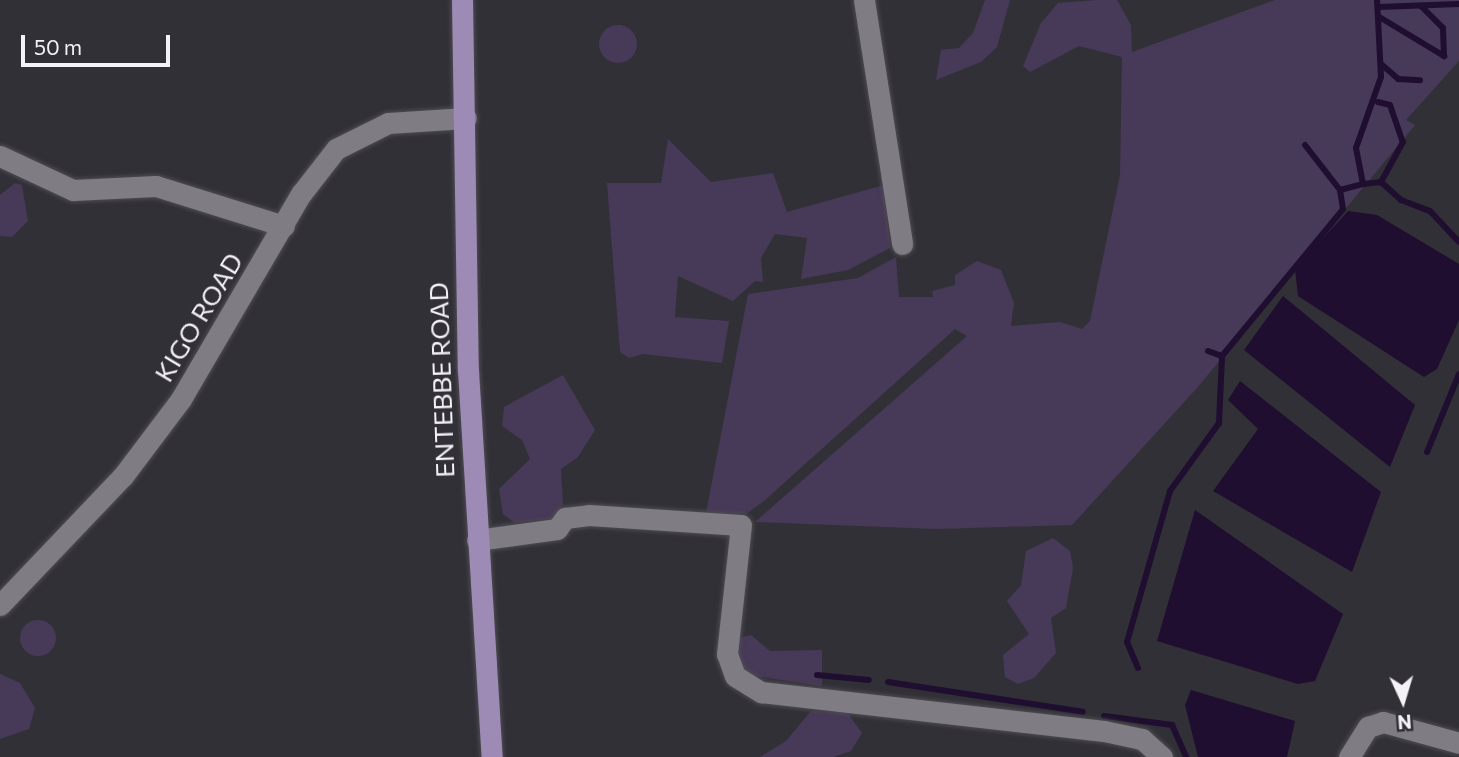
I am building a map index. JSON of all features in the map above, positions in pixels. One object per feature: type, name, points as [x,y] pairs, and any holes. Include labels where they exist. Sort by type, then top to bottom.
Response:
[{"type":"main road","name":"ENTEBBE ROAD","points":[[462,0],[468,370],[492,757]]},
{"type":"street","points":[[864,0],[902,244]]},
{"type":"street","name":"KIGO ROAD","points":[[0,605],[123,476],[181,399],[301,194],[349,138],[388,123],[466,118]]},
{"type":"street","points":[[0,156],[73,190],[156,187],[284,226]]},
{"type":"street","points":[[477,540],[557,529],[565,518],[589,515],[741,525],[727,654],[735,676],[761,692],[1104,732],[1142,739],[1162,757]]},
{"type":"street","points":[[1349,757],[1368,727],[1383,722],[1459,743]]},
{"type":"shaded area","points":[[985,0],[1010,0],[997,47],[981,62],[936,80],[941,50],[959,48],[973,33]]},
{"type":"shaded area","points":[[1117,0],[1131,25],[1132,52],[1275,0],[1459,0],[1459,61],[1406,120],[1415,125],[1197,388],[1072,525],[938,529],[755,522],[967,336],[955,329],[764,501],[746,514],[706,513],[748,294],[858,278],[896,257],[899,297],[933,297],[932,291],[955,285],[955,275],[977,261],[1001,270],[1014,303],[1011,326],[1060,322],[1082,329],[1090,321],[1120,175],[1122,57],[1079,46],[1030,72],[1023,66],[1041,23],[1058,3]]},
{"type":"shaded area","points":[[618,25],[632,30],[637,44],[632,58],[618,63],[604,58],[599,44],[604,30]]},
{"type":"shaded area","points":[[668,139],[711,182],[773,173],[787,212],[884,185],[890,248],[848,270],[801,279],[807,238],[775,234],[761,258],[763,282],[755,281],[733,301],[678,276],[675,317],[729,321],[722,363],[643,354],[629,358],[620,352],[607,183],[661,183]]},
{"type":"shaded area","points":[[15,183],[22,185],[28,221],[12,237],[0,236],[0,195]]},
{"type":"shaded area","points":[[1348,211],[1377,215],[1459,264],[1459,320],[1437,369],[1424,377],[1298,296],[1295,269]]},
{"type":"shaded area","points":[[1283,296],[1415,405],[1390,467],[1244,350]]},
{"type":"shaded area","points":[[563,375],[595,430],[578,457],[561,469],[563,504],[557,518],[515,523],[503,514],[499,489],[530,459],[522,440],[502,426],[504,407]]},
{"type":"shaded area","points":[[1240,381],[1381,492],[1352,572],[1213,491],[1258,429],[1228,400]]},
{"type":"shaded area","points":[[1195,510],[1343,614],[1315,681],[1298,684],[1157,641]]},
{"type":"shaded area","points":[[1053,538],[1070,551],[1073,568],[1066,608],[1051,618],[1056,653],[1034,678],[1018,684],[1005,677],[1003,655],[1029,634],[1007,601],[1021,585],[1026,551]]},
{"type":"shaded area","points":[[38,620],[51,625],[56,638],[51,651],[38,656],[25,651],[20,638],[25,625]]},
{"type":"shaded area","points":[[751,635],[770,651],[822,650],[822,686],[748,675],[737,659],[739,638]]},
{"type":"shaded area","points":[[0,674],[20,683],[35,708],[29,729],[0,739]]},
{"type":"shaded area","points":[[1191,690],[1295,721],[1287,757],[1198,757],[1185,705]]},
{"type":"shaded area","points":[[811,711],[847,712],[862,733],[851,751],[833,757],[760,757],[786,741]]},
{"type":"waterway","points":[[1377,0],[1381,77],[1356,148],[1363,184],[1381,182],[1401,200],[1430,211],[1459,242]]},
{"type":"waterway","points":[[1379,7],[1459,4]]},
{"type":"waterway","points":[[1421,6],[1443,28],[1444,56]]},
{"type":"waterway","points":[[1381,18],[1444,56]]},
{"type":"waterway","points":[[1381,64],[1398,79],[1420,80]]},
{"type":"waterway","points":[[1378,102],[1390,105],[1403,142],[1381,182]]},
{"type":"waterway","points":[[1305,145],[1340,190]]},
{"type":"waterway","points":[[1208,351],[1222,356],[1343,209],[1340,190],[1363,184]]},
{"type":"waterway","points":[[1138,668],[1127,642],[1170,491],[1219,423],[1222,356]]},
{"type":"waterway","points":[[1427,452],[1459,374]]},
{"type":"waterway","points":[[817,675],[869,680]]},
{"type":"waterway","points":[[888,682],[1083,712]]},
{"type":"waterway","points":[[1104,716],[1172,725],[1186,757]]}]
